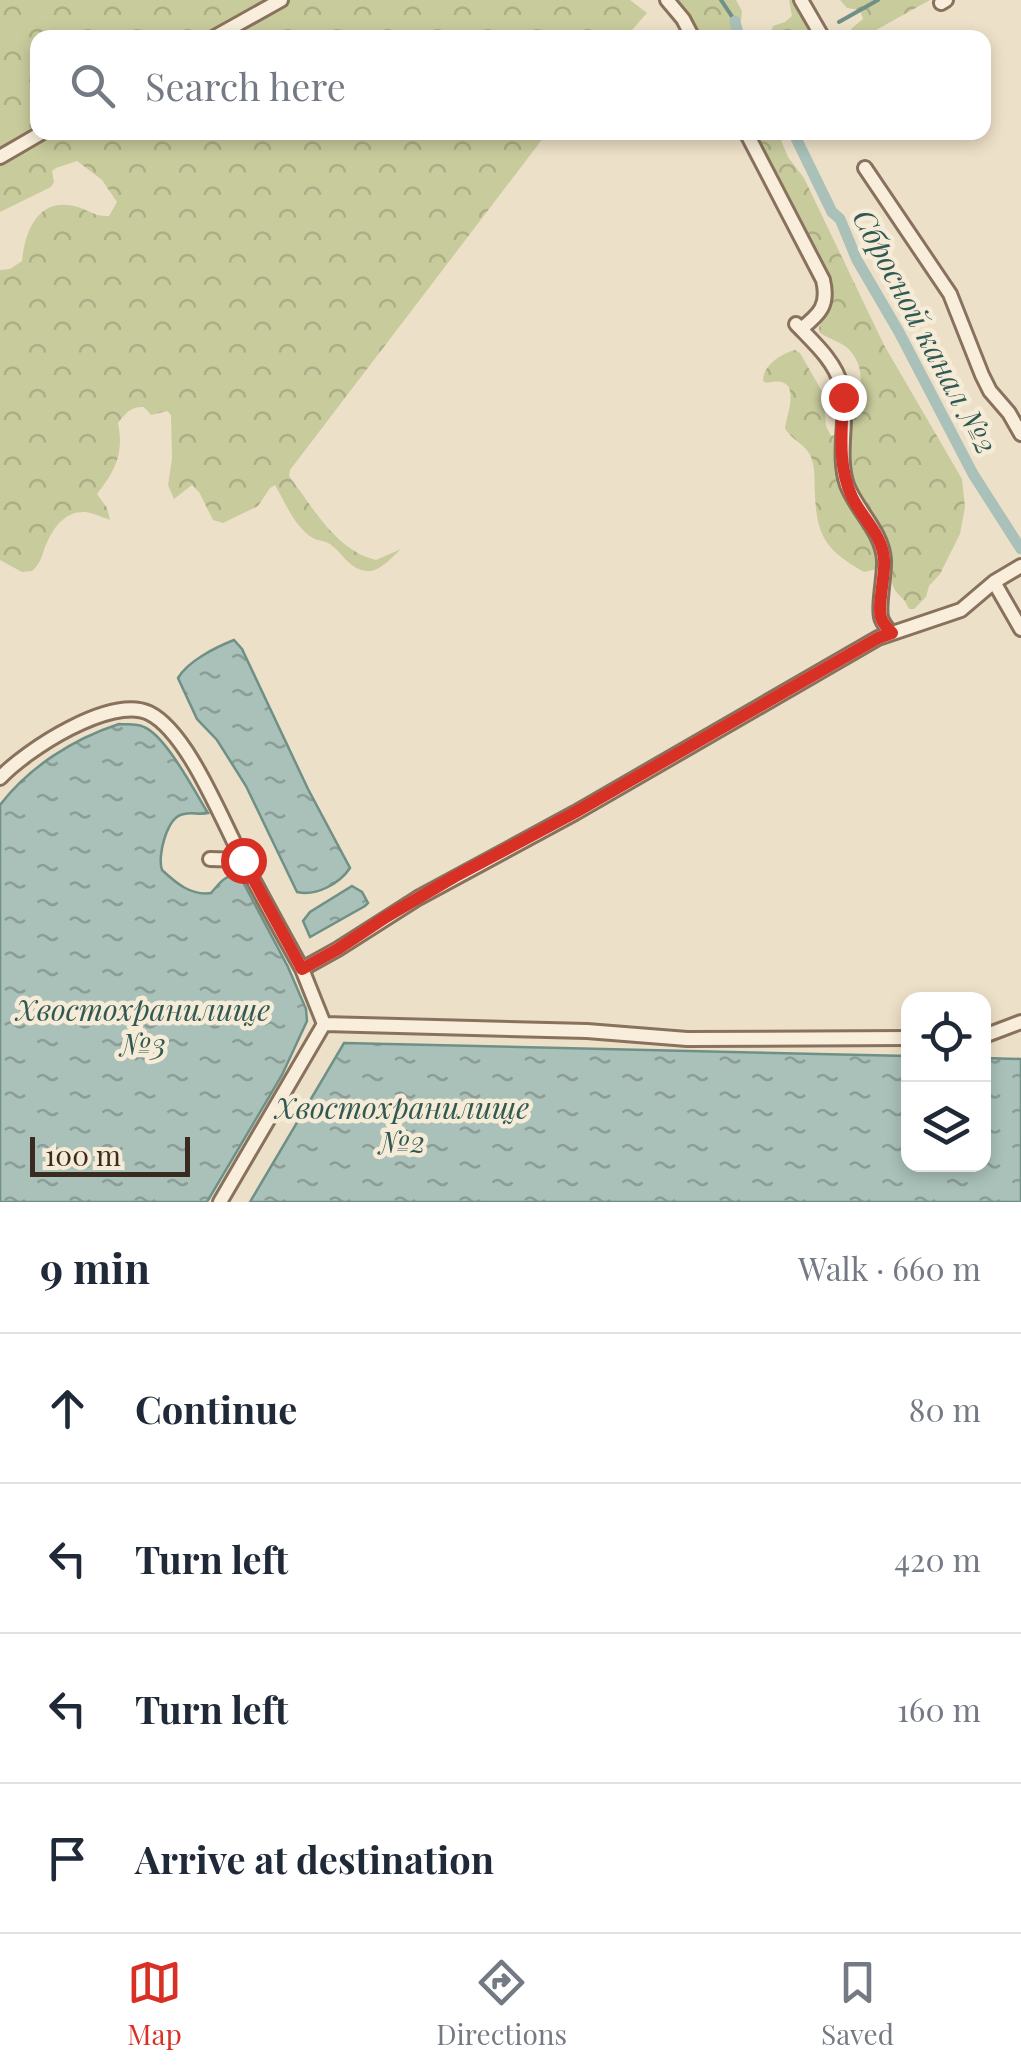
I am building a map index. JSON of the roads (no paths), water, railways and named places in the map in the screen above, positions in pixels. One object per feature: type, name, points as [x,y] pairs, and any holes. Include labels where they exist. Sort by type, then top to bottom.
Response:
[{"type":"lane","points":[[228,30],[281,0]]},
{"type":"lane","points":[[667,0],[689,30]]},
{"type":"lane","points":[[801,0],[818,30]]},
{"type":"lane","points":[[0,157],[30,140]]},
{"type":"lane","points":[[750,140],[823,280],[825,302],[799,326],[831,362],[841,384],[842,465],[854,501],[880,542],[884,559],[881,619],[892,633]]},
{"type":"lane","points":[[865,168],[950,294],[990,391],[1021,434]]},
{"type":"lane","points":[[302,969],[454,877],[574,813],[878,638],[960,610],[1021,566]]},
{"type":"lane","points":[[994,582],[1021,630]]},
{"type":"lane","points":[[0,778],[31,752],[94,718],[132,708],[165,724],[197,770],[302,969],[324,1024]]},
{"type":"lane","points":[[210,859],[243,860]]},
{"type":"lane","points":[[991,1033],[1021,1022]]},
{"type":"lane","points":[[324,1024],[587,1030],[686,1039],[901,1038]]},
{"type":"lane","points":[[220,1202],[324,1024]]},
{"type":"water","points":[[234,640],[242,649],[350,868],[334,884],[319,891],[297,892],[246,786],[217,740],[197,719],[178,678],[195,660]]},
{"type":"water","name":"Хвостохранилище №3","points":[[119,724],[153,732],[208,813],[184,814],[173,822],[162,847],[162,870],[178,884],[197,892],[211,893],[229,877],[243,882],[288,967],[306,1009],[307,1021],[282,1075],[207,1202],[0,1202],[0,805],[24,778],[53,756]]},
{"type":"water","points":[[352,886],[362,892],[368,903],[310,937],[303,921],[310,912]]},
{"type":"water","name":"Хвостохранилище №2","points":[[344,1043],[901,1056],[901,1172],[991,1172],[991,1058],[1021,1059],[1021,1202],[250,1202]]},
{"type":"waterway","name":"Сбросной канал №2","points":[[721,0],[735,21]]},
{"type":"waterway","points":[[839,22],[878,0]]},
{"type":"waterway","name":"Сбросной канал №2","points":[[735,21],[737,30]]},
{"type":"waterway","name":"Сбросной канал №2","points":[[797,140],[973,474],[1021,549]]}]
